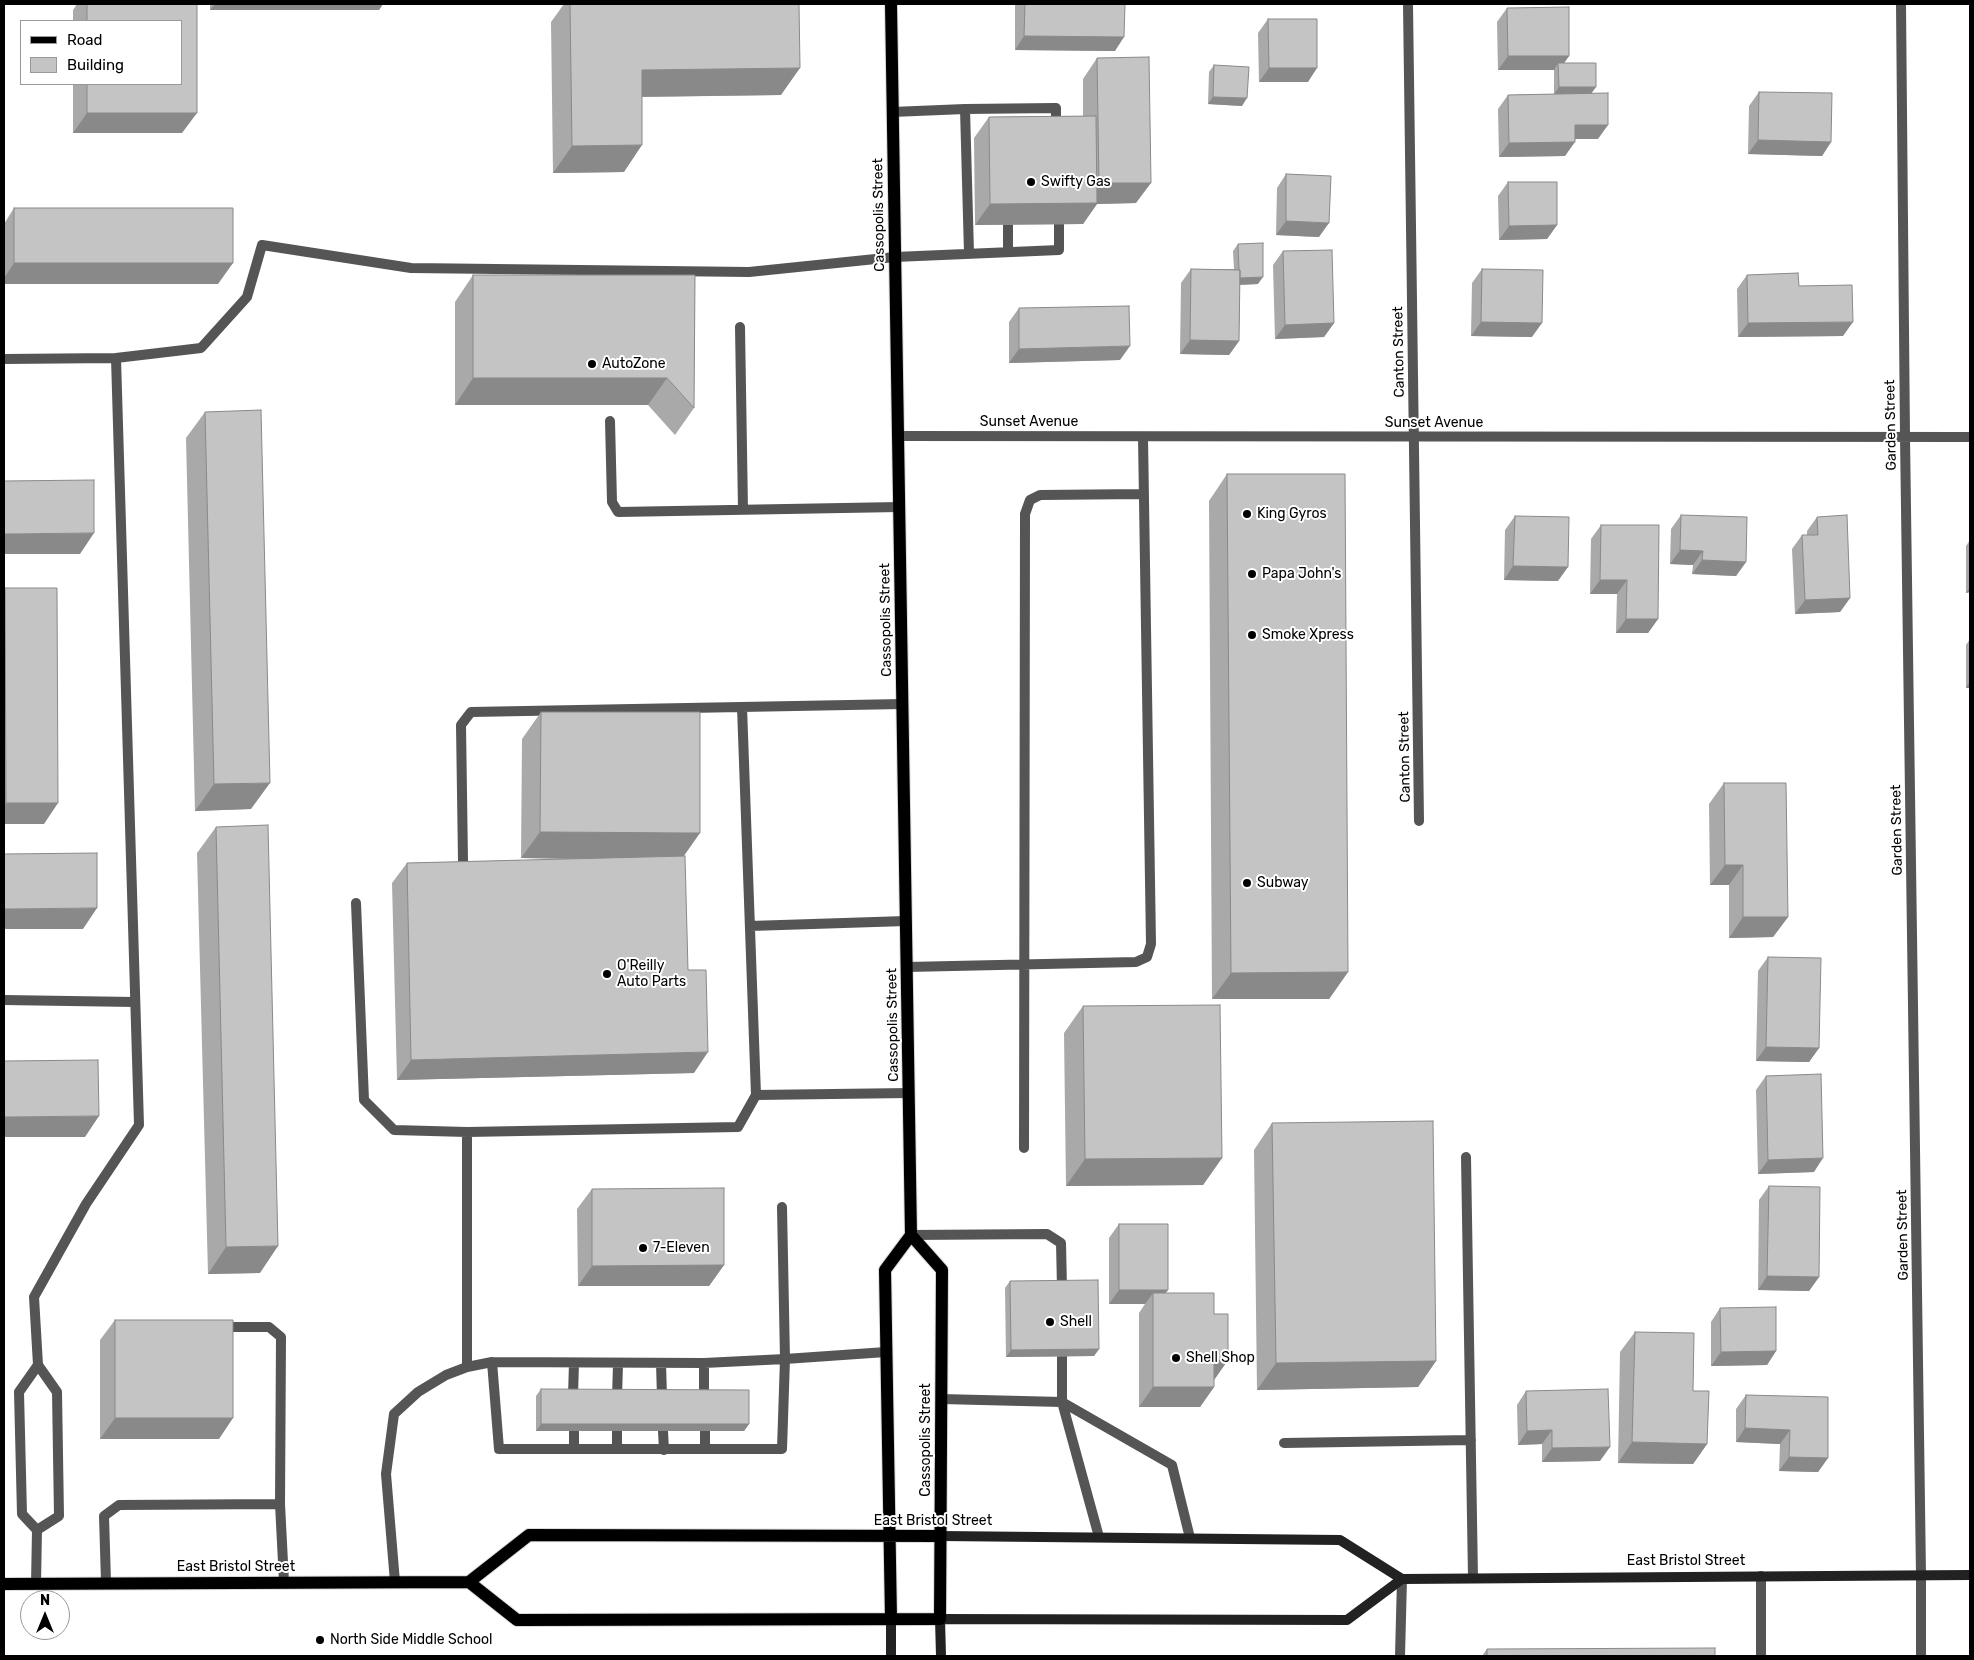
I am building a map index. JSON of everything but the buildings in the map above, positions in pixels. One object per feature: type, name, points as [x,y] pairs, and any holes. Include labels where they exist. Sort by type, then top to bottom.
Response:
[{"type":"main road","name":"Cassopolis Street","points":[[891,4],[911,1235],[942,1270],[940,1656]]},
{"type":"main road","points":[[891,1656],[885,1270],[911,1235]]},
{"type":"main road","name":"East Bristol Street","points":[[4,1584],[106,1582],[469,1582],[529,1535],[889,1535],[1340,1540],[1402,1578],[1970,1575]]},
{"type":"main road","points":[[469,1582],[517,1620],[1347,1620],[1402,1578]]},
{"type":"street","name":"Canton Street","points":[[1408,4],[1420,821]]},
{"type":"street","name":"Garden Street","points":[[1901,4],[1921,1575],[1920,1656]]},
{"type":"street","points":[[892,112],[965,109],[1007,114],[1056,108],[1055,137]]},
{"type":"street","points":[[965,109],[968,254]]},
{"type":"street","points":[[4,359],[116,358],[202,348],[247,297],[262,245],[410,268],[749,272],[895,257],[1059,250],[1059,224]]},
{"type":"street","points":[[1008,225],[1008,252]]},
{"type":"street","points":[[740,327],[743,510]]},
{"type":"street","points":[[37,1530],[59,1516],[57,1392],[38,1365],[34,1297],[86,1204],[138,1125],[116,358]]},
{"type":"street","points":[[610,422],[612,502],[618,512],[900,507]]},
{"type":"street","name":"Sunset Avenue","points":[[898,436],[1970,437]]},
{"type":"street","points":[[907,967],[1136,962],[1148,957],[1151,944],[1143,436]]},
{"type":"street","points":[[1024,1148],[1025,514],[1030,500],[1040,495],[1144,494]]},
{"type":"street","points":[[463,861],[461,725],[471,712],[903,704]]},
{"type":"street","points":[[356,903],[364,1100],[394,1130],[467,1132],[738,1127],[756,1095],[742,707]]},
{"type":"street","points":[[750,926],[906,921]]},
{"type":"street","points":[[4,1000],[135,1002]]},
{"type":"street","points":[[756,1095],[909,1093]]},
{"type":"street","points":[[467,1132],[467,1367]]},
{"type":"street","points":[[1466,1157],[1474,1578]]},
{"type":"street","points":[[492,1362],[499,1449],[782,1449],[785,1359],[782,1207]]},
{"type":"street","points":[[911,1235],[1047,1234],[1061,1242],[1062,1288]]},
{"type":"street","points":[[211,1327],[269,1327],[281,1337],[280,1504],[284,1582]]},
{"type":"street","points":[[396,1582],[386,1474],[394,1414],[418,1392],[446,1375],[467,1367],[492,1362],[704,1363],[886,1352]]},
{"type":"street","points":[[1062,1356],[1062,1402],[1099,1537]]},
{"type":"street","points":[[574,1363],[574,1396]]},
{"type":"street","points":[[661,1363],[662,1397]]},
{"type":"street","points":[[704,1363],[704,1397]]},
{"type":"street","points":[[617,1397],[618,1364]]},
{"type":"street","points":[[36,1584],[37,1530],[22,1514],[19,1392],[38,1365]]},
{"type":"street","points":[[941,1399],[1062,1402],[1172,1465],[1190,1538]]},
{"type":"street","points":[[574,1431],[574,1448]]},
{"type":"street","points":[[617,1431],[617,1448]]},
{"type":"street","points":[[663,1431],[664,1450]]},
{"type":"street","points":[[704,1431],[704,1449]]},
{"type":"street","points":[[1284,1443],[1471,1440]]},
{"type":"street","points":[[106,1582],[104,1516],[119,1505],[280,1504]]},
{"type":"street","points":[[1761,1576],[1761,1656]]},
{"type":"street","points":[[1400,1656],[1402,1578]]},
{"type":"place","name":"Swifty Gas","points":[[1031,182]]},
{"type":"place","name":"AutoZone","points":[[592,364]]},
{"type":"place","name":"King Gyros","points":[[1247,514]]},
{"type":"place","name":"Papa John's","points":[[1252,574]]},
{"type":"place","name":"Smoke Xpress","points":[[1252,635]]},
{"type":"place","name":"Subway","points":[[1247,883]]},
{"type":"place","name":"O'Reilly Auto Parts","points":[[607,974]]},
{"type":"place","name":"7-Eleven","points":[[643,1248]]},
{"type":"place","name":"Shell","points":[[1050,1322]]},
{"type":"place","name":"Shell Shop","points":[[1176,1358]]},
{"type":"place","name":"North Side Middle School","points":[[320,1640]]}]
